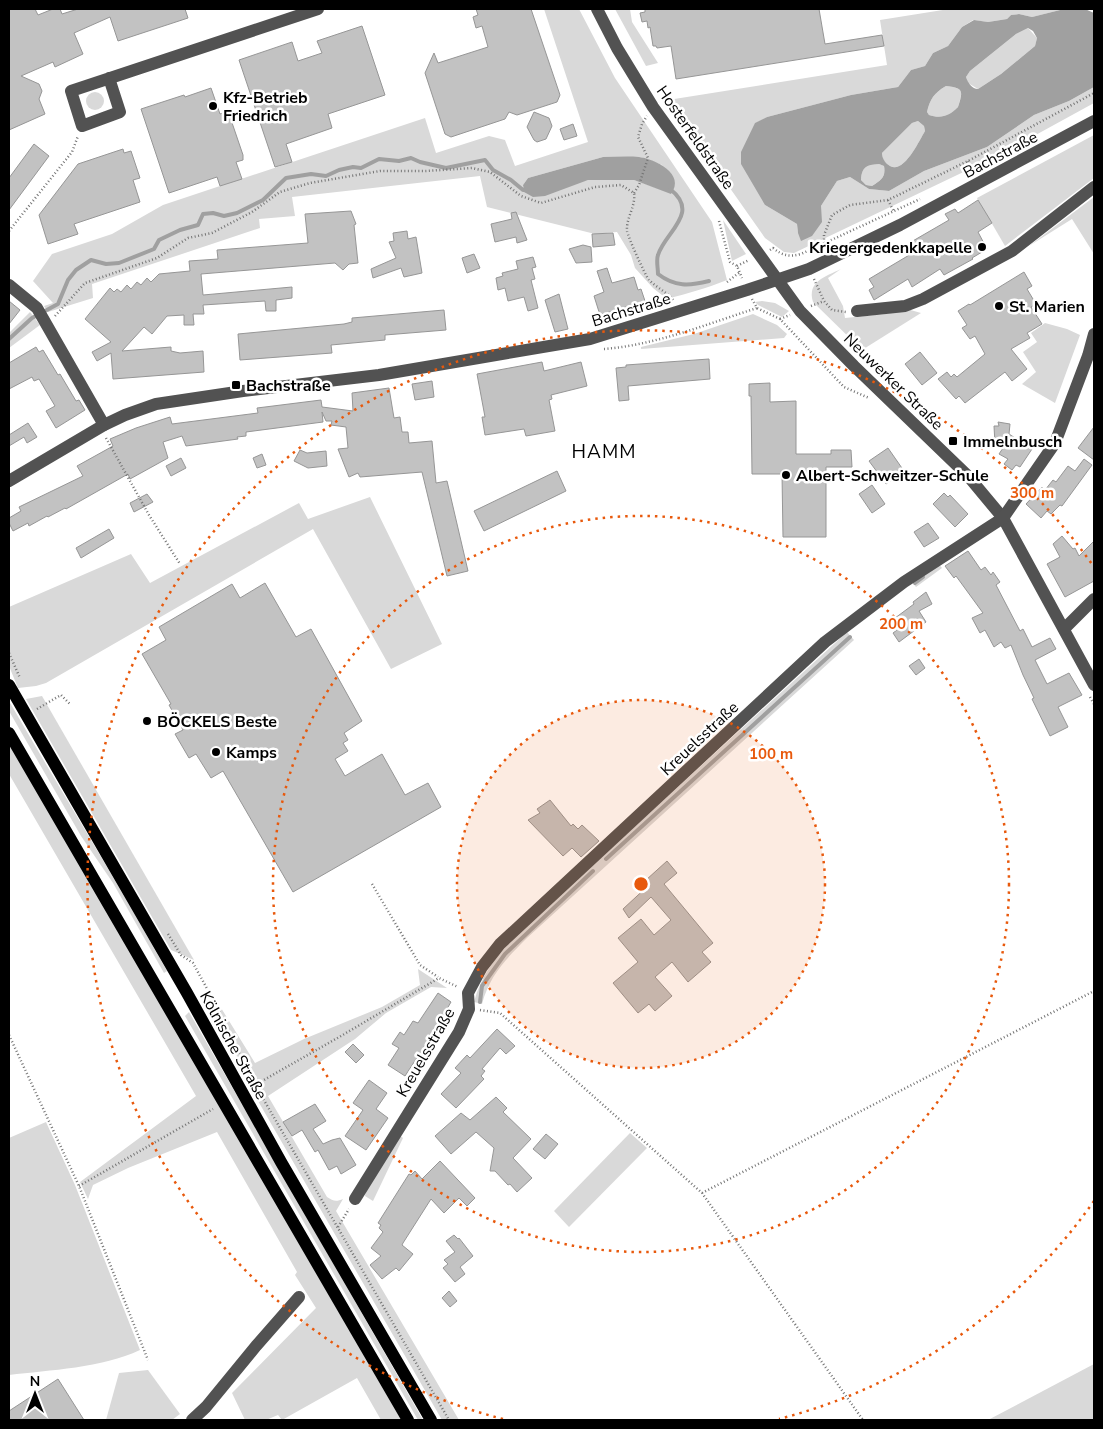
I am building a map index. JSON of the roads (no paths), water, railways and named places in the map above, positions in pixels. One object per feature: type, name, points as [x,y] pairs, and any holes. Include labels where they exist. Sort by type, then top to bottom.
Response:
[{"type":"main road","name":"Kölnische Straße","points":[[9,685],[182,985],[281,1162],[431,1420]]},
{"type":"main road","points":[[9,733],[408,1420]]},
{"type":"street","points":[[108,78],[120,112],[82,126],[71,91],[108,78],[318,9]]},
{"type":"street","name":"Hosterfeldstraße","points":[[597,9],[617,48],[653,107],[777,280]]},
{"type":"street","name":"Bachstraße","points":[[9,481],[104,424],[140,410],[171,402],[379,374],[590,340],[747,290],[809,269],[957,196],[1094,121]]},
{"type":"street","points":[[857,311],[905,306],[923,299],[1012,251],[1094,187]]},
{"type":"street","name":"Neuwerker Straße","points":[[777,280],[800,311],[968,476],[1003,518],[1064,629],[1092,690]]},
{"type":"street","points":[[9,285],[42,316],[104,424]]},
{"type":"street","name":"Kreuelsstraße","points":[[355,1199],[459,1032],[468,1009],[468,993],[482,967],[500,944],[825,642],[904,582],[1003,518],[1055,443],[1088,356],[1094,334]]},
{"type":"street","points":[[1064,629],[1094,599]]},
{"type":"street","points":[[192,1420],[206,1407],[299,1297]]},
{"type":"waterway","points":[[9,339],[32,318],[58,304],[68,280],[76,270],[91,260],[106,264],[119,263],[154,249],[159,240],[180,230],[198,225],[203,214],[213,213],[224,216],[237,213],[263,200],[286,178],[311,174],[326,176],[339,170],[353,167],[361,168],[379,159],[399,161],[411,158],[446,168],[485,160],[493,170],[511,180],[523,190],[527,189]]},
{"type":"waterway","points":[[670,189],[679,198],[682,214],[658,255],[658,274],[670,281],[682,284],[709,281]]},
{"type":"waterway","points":[[915,583],[923,577]]},
{"type":"waterway","points":[[606,859],[850,637]]},
{"type":"waterway","points":[[480,1002],[482,986],[505,954],[593,871]]},
{"type":"place","name":"Kfz-Betrieb Friedrich","points":[[213,106]]},
{"type":"place","name":"Kriegergedenkkapelle","points":[[982,247]]},
{"type":"place","name":"St. Marien","points":[[999,306]]},
{"type":"place","name":"Bachstraße","points":[[236,385]]},
{"type":"place","name":"Immelnbusch","points":[[953,441]]},
{"type":"place","name":"Albert-Schweitzer-Schule","points":[[786,475]]},
{"type":"place","name":"BÖCKELS Beste","points":[[147,721]]},
{"type":"place","name":"Kamps","points":[[216,752]]},
{"type":"district","name":"HAMM","points":[[604,451]]}]
